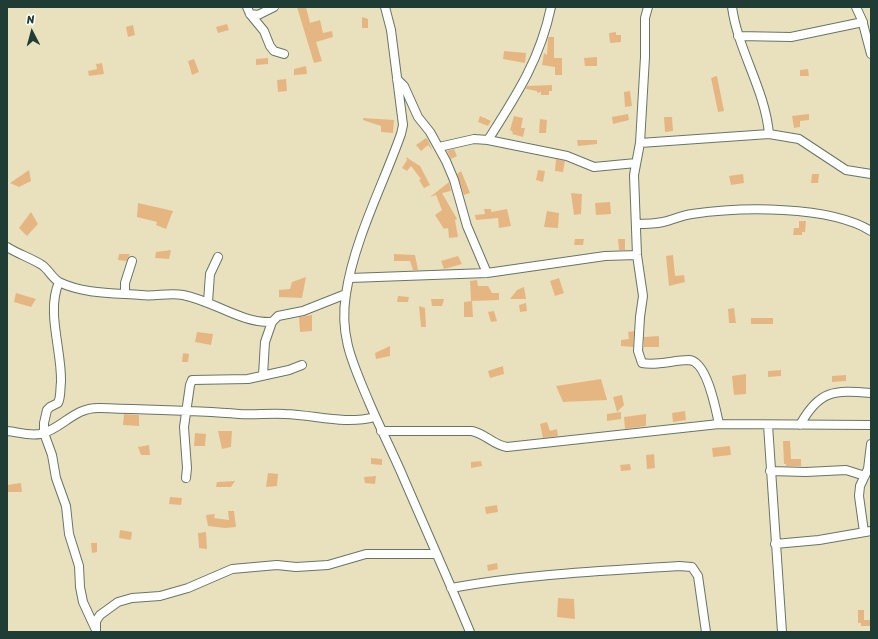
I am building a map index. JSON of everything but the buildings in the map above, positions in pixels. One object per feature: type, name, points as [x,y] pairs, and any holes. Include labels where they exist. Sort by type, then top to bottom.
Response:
[{"type":"street","points":[[249,11],[258,15],[274,7]]},
{"type":"street","points":[[385,7],[391,30],[402,110],[401,134],[366,224],[350,278],[346,294],[345,334],[348,351],[375,417],[403,477],[470,632]]},
{"type":"street","points":[[488,140],[511,106],[539,51],[551,7]]},
{"type":"street","points":[[648,7],[644,18],[645,50],[640,143],[634,175],[637,255],[643,296],[638,334],[638,351],[640,360],[642,363],[646,364],[688,360],[698,363],[709,389],[719,424]]},
{"type":"street","points":[[732,7],[738,36],[763,99],[769,134]]},
{"type":"street","points":[[856,7],[863,22],[871,54]]},
{"type":"street","points":[[249,11],[264,31],[274,51],[284,54]]},
{"type":"street","points":[[738,36],[791,37],[863,22]]},
{"type":"street","points":[[397,79],[404,86],[418,117],[439,147],[454,180],[467,226],[487,273]]},
{"type":"street","points":[[640,143],[769,134],[799,139],[846,170],[871,174]]},
{"type":"street","points":[[439,147],[474,139],[488,140],[559,155],[594,167],[636,163]]},
{"type":"street","points":[[636,224],[662,223],[691,214],[760,210],[830,217],[860,224],[871,231]]},
{"type":"street","points":[[7,247],[40,264],[59,282],[94,291],[125,294],[151,296],[173,293],[208,302],[249,320],[258,322],[272,322]]},
{"type":"street","points":[[350,278],[487,273],[605,256],[637,255]]},
{"type":"street","points":[[208,302],[210,274],[218,257]]},
{"type":"street","points":[[125,294],[125,283],[132,261]]},
{"type":"street","points":[[59,282],[56,288],[55,315],[61,362],[60,395],[58,403],[47,410],[44,422],[44,433],[52,455],[56,478],[66,506],[69,534],[79,566],[80,587],[83,602],[95,630]]},
{"type":"street","points":[[263,376],[265,342],[272,322],[278,316],[303,311],[346,294]]},
{"type":"street","points":[[186,478],[187,468],[184,433],[190,385],[192,380],[198,378],[231,380],[263,376],[296,368],[302,365]]},
{"type":"street","points":[[800,426],[808,410],[830,394],[838,392],[871,393]]},
{"type":"street","points":[[7,430],[26,434],[44,433],[73,414],[92,408],[222,411],[240,414],[287,414],[353,421],[375,417]]},
{"type":"street","points":[[381,431],[480,432],[496,445],[507,447],[719,424],[800,426],[871,425]]},
{"type":"street","points":[[768,425],[782,632]]},
{"type":"street","points":[[775,544],[819,540],[868,532],[859,496],[868,469],[871,444]]},
{"type":"street","points":[[770,471],[806,472],[846,470],[865,476]]},
{"type":"street","points":[[95,630],[96,621],[104,610],[118,602],[132,598],[160,596],[188,588],[232,570],[277,565],[296,567],[328,565],[366,554],[436,554]]},
{"type":"street","points":[[451,588],[503,579],[597,571],[692,567],[698,576],[706,632]]}]
